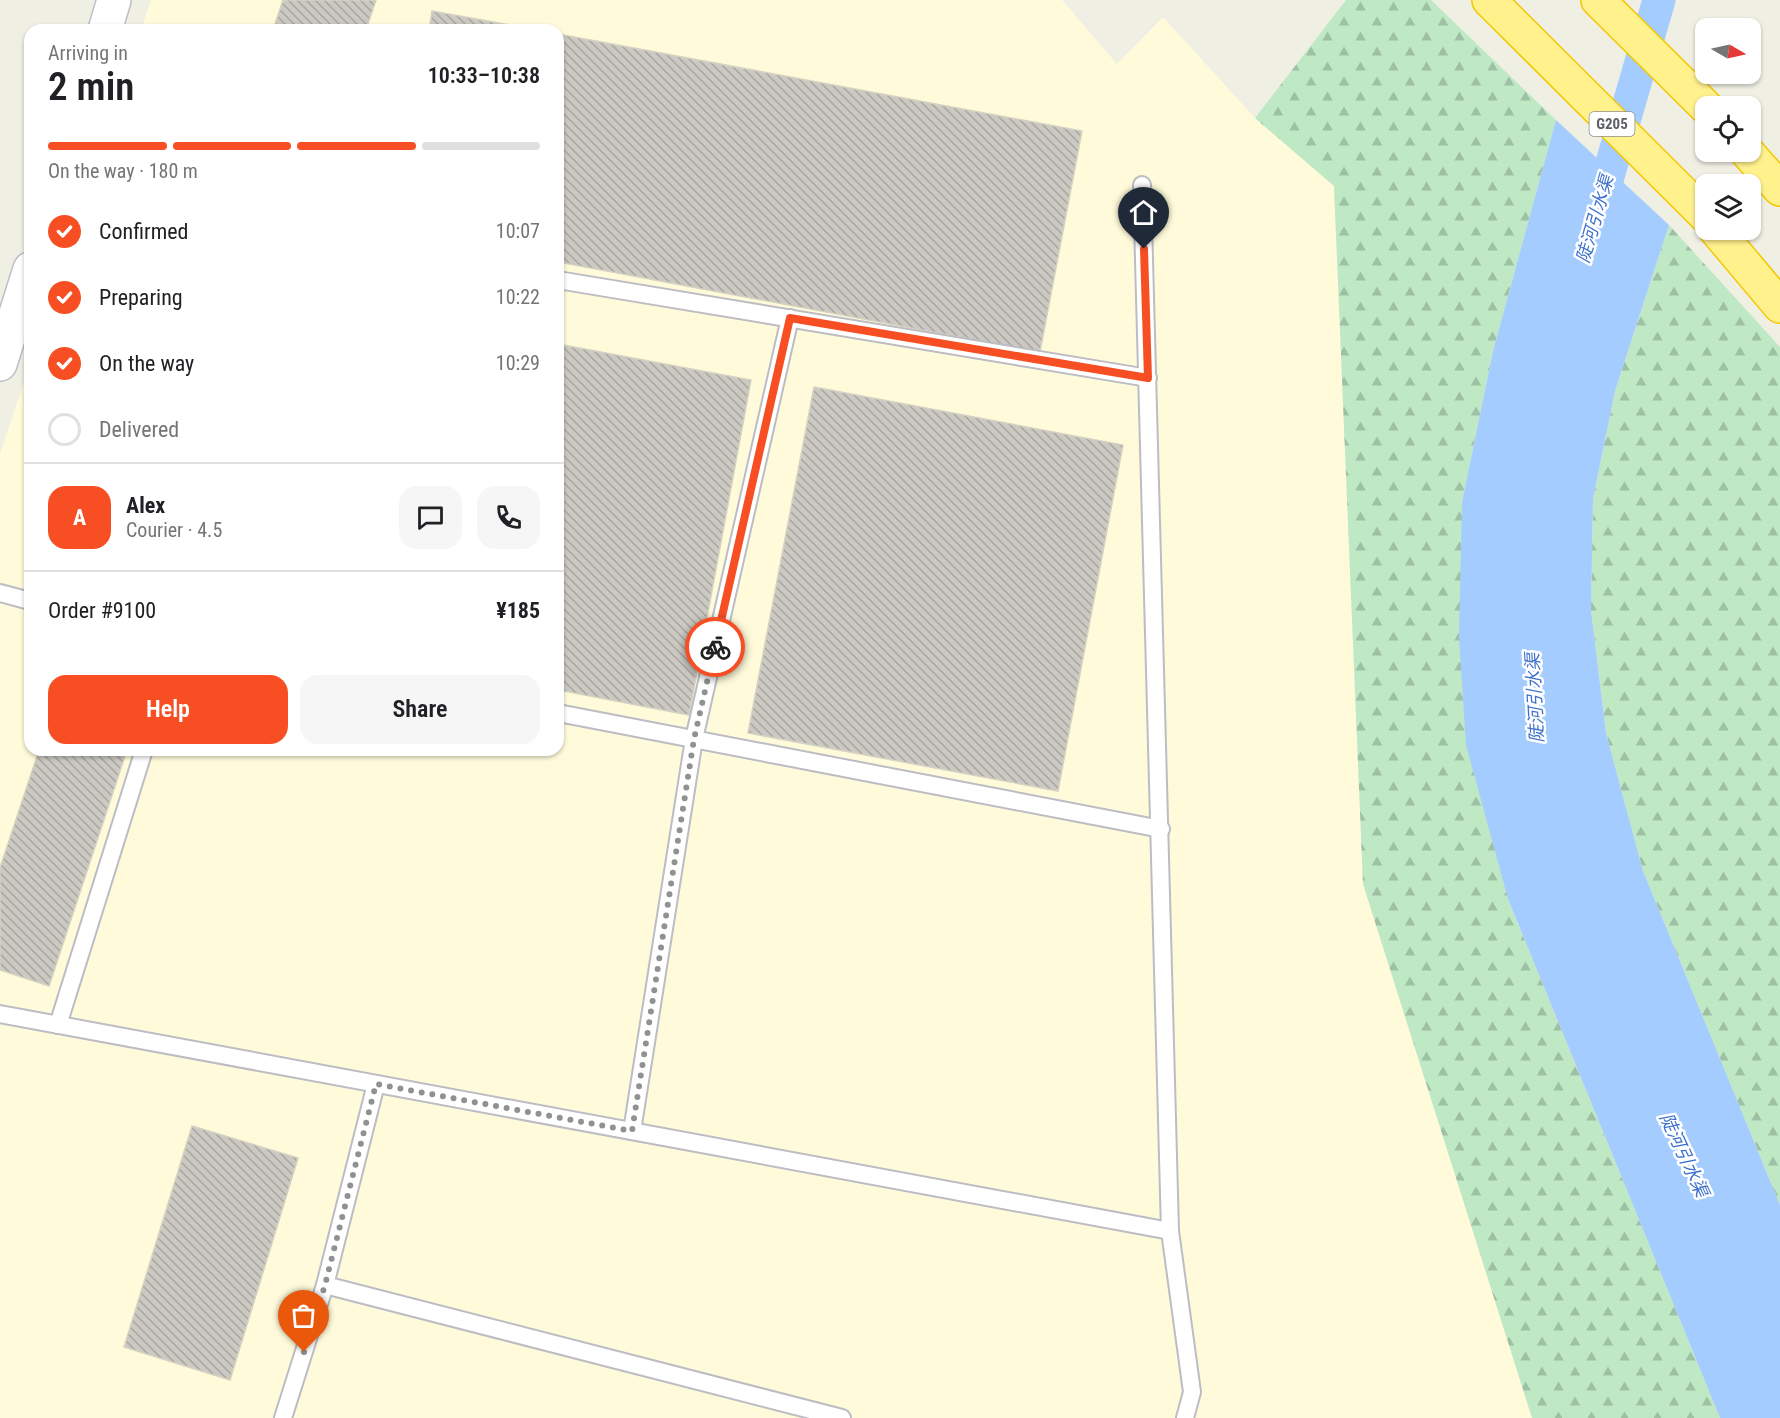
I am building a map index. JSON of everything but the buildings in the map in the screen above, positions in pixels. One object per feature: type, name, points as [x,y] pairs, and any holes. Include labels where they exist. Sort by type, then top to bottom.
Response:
[{"type":"highway","name":"G205","points":[[1489,0],[1695,206]]},
{"type":"highway","points":[[1598,0],[1695,96]]},
{"type":"highway","points":[[1761,161],[1780,178]]},
{"type":"highway","points":[[1758,162],[1780,189]]},
{"type":"highway","name":"G205","points":[[1726,240],[1780,306]]},
{"type":"highway","points":[[1730,240],[1780,286]]},
{"type":"street","points":[[107,24],[114,0]]},
{"type":"street","points":[[0,363],[24,288]]},
{"type":"lane","points":[[1142,184],[1170,1231],[1192,1392],[1185,1418]]},
{"type":"lane","points":[[564,280],[1148,378]]},
{"type":"lane","points":[[632,1131],[694,739],[790,318]]},
{"type":"lane","points":[[0,594],[24,600]]},
{"type":"lane","points":[[564,714],[1161,829]]},
{"type":"lane","points":[[58,1025],[142,756]]},
{"type":"lane","points":[[0,1014],[1170,1231]]},
{"type":"lane","points":[[283,1418],[325,1285],[376,1084]]},
{"type":"lane","points":[[325,1285],[842,1418]]},
{"type":"shaded area","points":[[151,0],[1062,0],[1117,64],[1163,17],[1255,118],[1334,186],[1363,884],[1532,1418],[0,1418],[0,454],[24,382],[24,756],[564,756],[564,24],[143,24]]},
{"type":"green space","points":[[1346,0],[1431,0],[1556,120],[1493,351],[1462,502],[1508,899],[1720,1418],[1532,1418],[1363,884],[1334,186],[1255,118]]},
{"type":"green space","points":[[1669,225],[1780,347],[1780,1205],[1643,871],[1606,733],[1591,610],[1593,499],[1615,391]]},
{"type":"water","points":[[1556,120],[1669,225],[1615,391],[1593,499],[1591,610],[1606,733],[1643,871],[1780,1205],[1780,1418],[1720,1418],[1508,899],[1466,745],[1459,637],[1462,502],[1493,351]]},
{"type":"waterway","name":"陡河引水渠","points":[[1598,211],[1659,0]]},
{"type":"way so far","points":[[304,1352],[325,1285],[376,1084],[632,1131],[694,739],[715,647]]},
{"type":"route","points":[[715,647],[790,318],[1148,378],[1144,249]]}]
